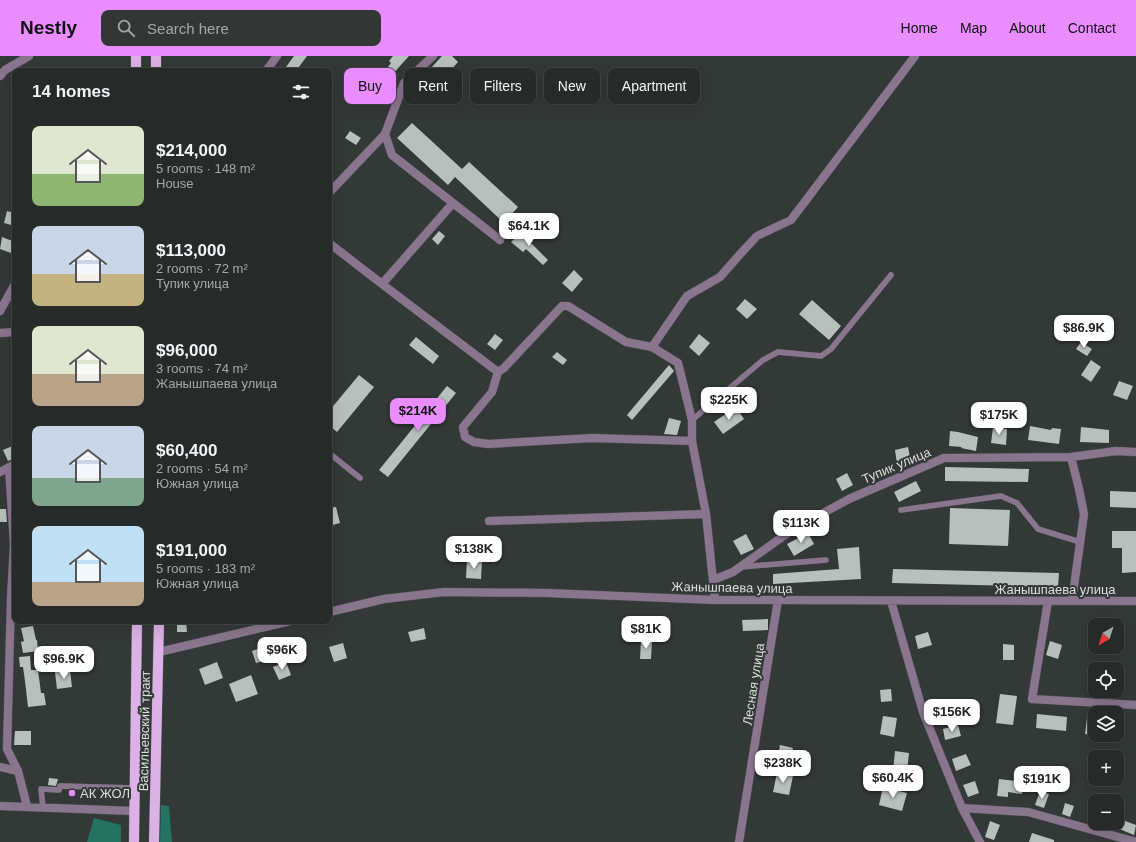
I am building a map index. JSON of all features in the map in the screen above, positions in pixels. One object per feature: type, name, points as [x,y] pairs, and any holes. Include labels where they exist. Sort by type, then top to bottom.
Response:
[{"type":"main road","points":[[136,56],[136,68]]},
{"type":"main road","points":[[156,56],[156,68]]},
{"type":"main road","name":"Васильевский тракт","points":[[134,842],[137,624]]},
{"type":"main road","name":"Васильевский тракт","points":[[154,842],[159,624]]},
{"type":"street","points":[[0,76],[5,70],[29,56]]},
{"type":"street","points":[[268,68],[277,56]]},
{"type":"street","points":[[332,190],[385,134],[404,83],[433,56]]},
{"type":"street","points":[[652,347],[687,296],[720,278],[757,236],[791,220],[915,56]]},
{"type":"street","points":[[385,134],[392,155],[500,240]]},
{"type":"street","points":[[382,284],[453,203]]},
{"type":"street","points":[[332,245],[498,372]]},
{"type":"street","points":[[0,311],[12,289]]},
{"type":"street","points":[[692,441],[592,438],[488,444],[474,442],[464,437],[463,427],[492,392],[498,372],[504,368],[562,306],[568,306],[626,342],[652,347],[678,363],[692,420],[692,441],[706,514],[715,600]]},
{"type":"street","points":[[0,333],[12,332]]},
{"type":"street","name":"Тупик улица","points":[[713,580],[733,572],[792,530],[849,499],[944,458],[1071,457],[1116,452],[1136,452]]},
{"type":"street","points":[[1071,457],[1084,514],[1072,601]]},
{"type":"street","points":[[0,472],[12,465]]},
{"type":"street","points":[[489,521],[706,514]]},
{"type":"street","points":[[12,580],[6,749],[18,771],[27,806]]},
{"type":"street","name":"Жанышпаева улица","points":[[332,611],[384,599],[444,592],[547,593],[715,600],[1136,601]]},
{"type":"street","name":"Лесная улица","points":[[739,842],[778,600]]},
{"type":"street","points":[[891,601],[923,712],[962,808],[980,842]]},
{"type":"street","points":[[1048,601],[1032,699],[1136,705]]},
{"type":"street","points":[[159,652],[263,624]]},
{"type":"street","points":[[0,767],[18,771]]},
{"type":"street","points":[[0,806],[134,811]]},
{"type":"street","points":[[962,808],[1028,812],[1136,842]]},
{"type":"lane","points":[[692,420],[763,360],[778,352],[820,356],[831,349],[891,275]]},
{"type":"lane","points":[[332,455],[360,478]]},
{"type":"lane","points":[[901,510],[1001,496],[1017,503],[1038,529],[1080,542]]},
{"type":"lane","points":[[739,568],[826,560]]},
{"type":"lane","points":[[43,807],[41,789],[59,790],[60,786],[134,788]]},
{"type":"green space","points":[[161,805],[169,806],[172,842],[160,842]]},
{"type":"green space","points":[[94,818],[121,825],[121,842],[87,842]]},
{"type":"building","points":[[294,56],[307,56],[298,68],[286,67]]},
{"type":"building","points":[[393,56],[409,56],[396,70],[396,68],[387,68],[391,63],[389,61]]},
{"type":"building","points":[[442,56],[452,56],[458,62],[453,68],[431,68]]},
{"type":"building","points":[[412,123],[462,169],[469,162],[518,207],[504,223],[455,177],[448,185],[397,138]]},
{"type":"building","points":[[350,131],[361,138],[356,145],[345,138]]},
{"type":"building","points":[[7,211],[12,212],[12,225],[4,223]]},
{"type":"building","points":[[439,231],[445,236],[438,245],[432,239]]},
{"type":"building","points":[[522,231],[533,241],[531,243],[548,260],[543,265],[526,249],[523,252],[511,242]]},
{"type":"building","points":[[2,237],[12,241],[11,253],[0,249]]},
{"type":"building","points":[[574,270],[583,279],[572,292],[562,283]]},
{"type":"building","points":[[745,299],[757,309],[747,319],[736,309]]},
{"type":"building","points":[[812,300],[841,326],[829,340],[799,314]]},
{"type":"building","points":[[495,334],[503,340],[495,350],[487,344]]},
{"type":"building","points":[[699,334],[710,343],[699,356],[689,347]]},
{"type":"building","points":[[416,337],[439,356],[433,364],[409,345]]},
{"type":"building","points":[[1081,342],[1092,349],[1087,356],[1076,349]]},
{"type":"building","points":[[557,352],[567,360],[563,365],[552,357]]},
{"type":"building","points":[[1091,360],[1101,367],[1091,382],[1081,375]]},
{"type":"building","points":[[669,365],[674,371],[632,420],[627,415]]},
{"type":"building","points":[[359,375],[374,387],[337,432],[332,428],[332,407]]},
{"type":"building","points":[[1119,381],[1133,386],[1127,400],[1113,395]]},
{"type":"building","points":[[447,386],[456,393],[388,477],[379,470]]},
{"type":"building","points":[[736,407],[744,419],[723,434],[714,422]]},
{"type":"building","points":[[669,418],[681,421],[677,435],[664,434]]},
{"type":"building","points":[[1030,426],[1051,430],[1052,428],[1061,429],[1059,444],[1028,440]]},
{"type":"building","points":[[1081,427],[1109,430],[1109,443],[1080,442]]},
{"type":"building","points":[[993,428],[1007,429],[1006,445],[991,443]]},
{"type":"building","points":[[950,431],[978,437],[976,451],[961,448],[962,447],[949,446]]},
{"type":"building","points":[[12,446],[12,459],[8,461],[3,450]]},
{"type":"building","points":[[908,447],[911,462],[897,464],[895,450]]},
{"type":"building","points":[[945,467],[1029,469],[1028,482],[945,481]]},
{"type":"building","points":[[847,473],[853,485],[842,491],[836,479]]},
{"type":"building","points":[[916,481],[921,491],[899,502],[894,492]]},
{"type":"building","points":[[1110,491],[1136,492],[1136,508],[1110,507]]},
{"type":"building","points":[[336,507],[340,523],[332,525],[332,508]]},
{"type":"building","points":[[950,508],[1010,510],[1008,546],[949,544]]},
{"type":"building","points":[[0,509],[6,509],[7,522],[0,522]]},
{"type":"building","points":[[1112,531],[1136,531],[1136,572],[1122,573],[1122,548],[1112,548]]},
{"type":"building","points":[[808,533],[814,544],[794,556],[787,544]]},
{"type":"building","points":[[746,534],[754,549],[741,555],[733,541]]},
{"type":"building","points":[[859,547],[861,579],[773,584],[773,574],[839,569],[837,549]]},
{"type":"building","points":[[467,560],[482,561],[481,579],[466,578]]},
{"type":"building","points":[[893,569],[1059,573],[1058,587],[892,583]]},
{"type":"building","points":[[768,619],[768,630],[743,631],[742,620]]},
{"type":"building","points":[[177,624],[186,624],[187,632],[177,632]]},
{"type":"building","points":[[33,626],[38,651],[23,653],[21,642],[24,641],[21,628]]},
{"type":"building","points":[[424,628],[426,639],[411,642],[408,632]]},
{"type":"building","points":[[928,632],[932,645],[918,649],[915,636]]},
{"type":"building","points":[[641,640],[652,641],[651,659],[640,659]]},
{"type":"building","points":[[1050,641],[1062,645],[1058,659],[1046,655]]},
{"type":"building","points":[[343,643],[347,658],[334,662],[329,647]]},
{"type":"building","points":[[1003,644],[1014,645],[1014,660],[1003,660]]},
{"type":"building","points":[[263,647],[267,660],[256,663],[252,651]]},
{"type":"building","points":[[30,656],[31,670],[38,670],[41,693],[44,693],[46,705],[28,707],[23,667],[20,667],[19,657]]},
{"type":"building","points":[[217,662],[223,678],[205,685],[199,669]]},
{"type":"building","points":[[286,662],[291,675],[279,680],[273,667]]},
{"type":"building","points":[[70,670],[72,687],[57,689],[55,672]]},
{"type":"building","points":[[251,675],[258,694],[236,702],[229,684]]},
{"type":"building","points":[[891,689],[892,701],[881,702],[880,690]]},
{"type":"building","points":[[1000,694],[1017,696],[1013,725],[996,723]]},
{"type":"building","points":[[1037,714],[1067,717],[1066,731],[1036,728]]},
{"type":"building","points":[[883,716],[897,718],[894,737],[880,734]]},
{"type":"building","points":[[1087,718],[1088,718],[1088,734],[1085,734]]},
{"type":"building","points":[[958,725],[961,736],[945,740],[943,729]]},
{"type":"building","points":[[15,731],[31,731],[31,745],[14,745]]},
{"type":"building","points":[[780,745],[793,748],[791,759],[778,756]]},
{"type":"building","points":[[895,751],[909,753],[907,772],[893,771]]},
{"type":"building","points":[[966,754],[971,765],[956,771],[952,759]]},
{"type":"building","points":[[777,773],[793,776],[789,795],[773,792]]},
{"type":"building","points":[[49,778],[58,779],[56,786],[48,785]]},
{"type":"building","points":[[999,779],[1024,782],[1022,794],[1008,792],[1008,797],[997,796]]},
{"type":"building","points":[[975,781],[979,793],[968,797],[963,785]]},
{"type":"building","points":[[883,787],[907,793],[902,811],[879,805]]},
{"type":"building","points":[[1040,791],[1049,794],[1044,808],[1035,805]]},
{"type":"building","points":[[1065,803],[1074,806],[1070,817],[1062,814]]},
{"type":"building","points":[[990,821],[1000,825],[994,840],[985,837]]},
{"type":"building","points":[[1124,821],[1136,825],[1134,835],[1122,830],[1124,830]]},
{"type":"building","points":[[1032,833],[1054,840],[1054,842],[1029,842]]},
{"type":"place","name":"АК ЖОЛ","points":[[72,793]]}]
